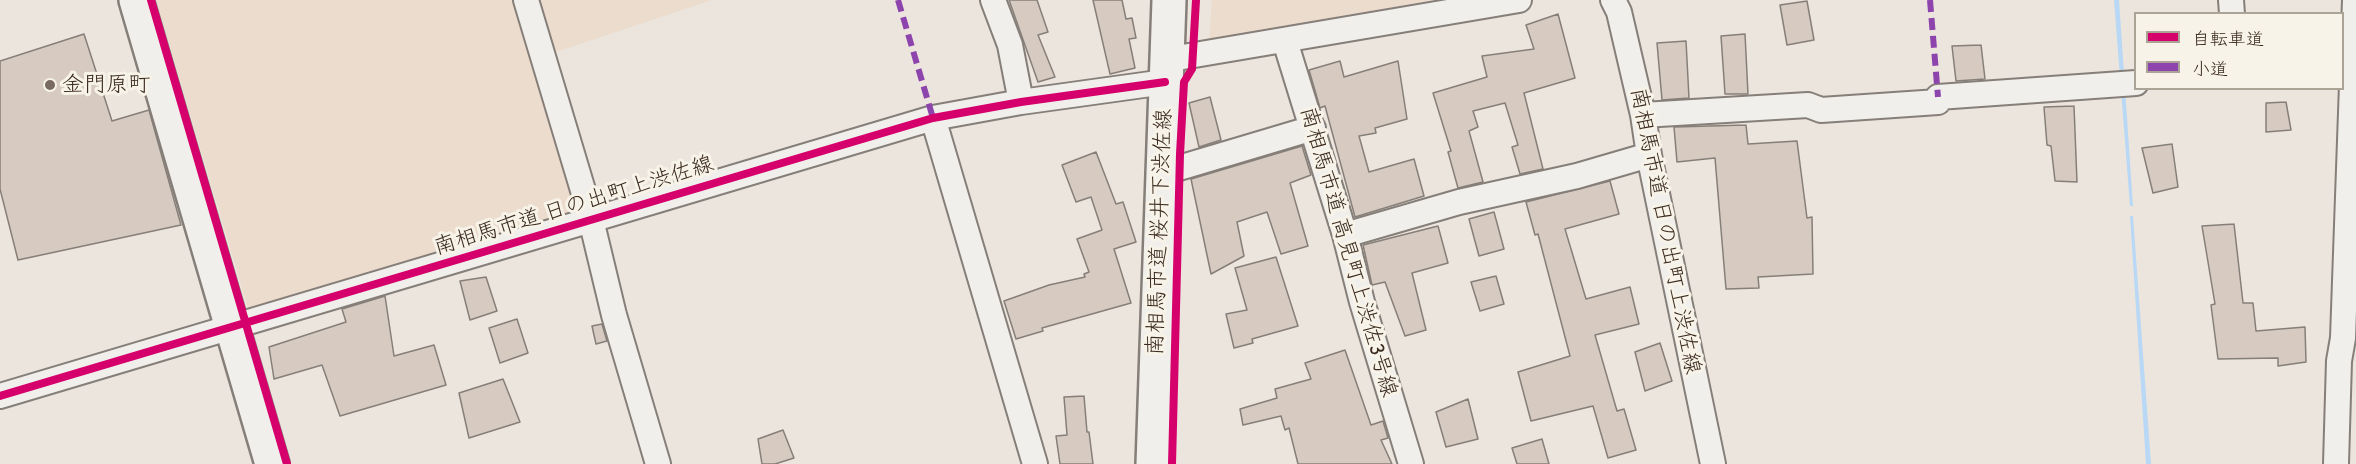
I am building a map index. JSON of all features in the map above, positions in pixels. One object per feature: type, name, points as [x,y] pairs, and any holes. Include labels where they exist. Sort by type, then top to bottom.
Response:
[{"type":"main road","points":[[136,0],[272,464]]},
{"type":"main road","name":"南相馬市道 桜井下渋佐線","points":[[1153,464],[1169,0]]},
{"type":"street","points":[[526,0],[591,220],[614,315],[658,464]]},
{"type":"street","points":[[993,0],[1010,45],[1021,102]]},
{"type":"street","name":"南相馬市道 日の出町上渋佐線","points":[[0,396],[933,118],[1165,71],[1285,41],[1518,0]]},
{"type":"street","name":"南相馬市道 日の出町上渋佐線","points":[[1613,0],[1619,12],[1643,115],[1649,155],[1713,464]]},
{"type":"street","points":[[2337,464],[2338,382],[2343,338],[2354,100],[2348,71],[2355,0]]},
{"type":"street","name":"南相馬市道 高見町上渋佐3号線","points":[[1285,41],[1346,235],[1362,302],[1411,464]]},
{"type":"street","points":[[1643,115],[1808,105],[1821,111],[1938,102],[1938,97],[2134,83]]},
{"type":"street","points":[[933,118],[1035,464]]},
{"type":"street","points":[[1162,173],[1313,128]]},
{"type":"street","points":[[1346,235],[1459,202],[1577,176],[1649,155]]},
{"type":"shaded area","points":[[156,0],[712,0],[535,59],[582,214],[250,315]]},
{"type":"shaded area","points":[[1212,0],[1456,0],[1209,42]]},
{"type":"water","points":[[2114,0],[2119,0],[2133,206],[2130,206]]},
{"type":"water","points":[[2130,216],[2133,216],[2151,464],[2146,464]]},
{"type":"building","points":[[1009,0],[1037,0],[1048,32],[1038,35],[1055,77],[1038,82]]},
{"type":"building","points":[[1093,0],[1122,0],[1126,19],[1132,18],[1136,38],[1129,39],[1135,68],[1110,74]]},
{"type":"building","points":[[1807,1],[1814,40],[1787,45],[1780,5]]},
{"type":"building","points":[[1558,14],[1575,78],[1524,93],[1543,169],[1520,174],[1512,147],[1518,145],[1505,103],[1473,111],[1478,127],[1469,131],[1483,182],[1458,188],[1448,152],[1451,151],[1433,93],[1487,77],[1482,56],[1534,49],[1526,25]]},
{"type":"building","points":[[84,34],[112,121],[149,110],[181,225],[18,260],[0,189],[0,61]]},
{"type":"building","points":[[1745,34],[1748,94],[1725,94],[1721,36]]},
{"type":"building","points":[[1686,41],[1689,98],[1662,100],[1657,43]]},
{"type":"building","points":[[1981,45],[1985,79],[1956,81],[1952,46]]},
{"type":"building","points":[[1340,61],[1344,77],[1398,61],[1407,119],[1375,128],[1376,133],[1359,136],[1369,172],[1414,159],[1424,196],[1355,217],[1325,106],[1320,108],[1309,70]]},
{"type":"building","points":[[1210,97],[1221,140],[1199,147],[1189,103]]},
{"type":"building","points":[[2286,102],[2291,130],[2266,132],[2266,103]]},
{"type":"building","points":[[2074,106],[2077,182],[2055,181],[2051,146],[2047,145],[2044,107]]},
{"type":"building","points":[[1746,125],[1748,144],[1797,141],[1807,218],[1812,217],[1813,274],[1758,277],[1759,288],[1726,289],[1715,158],[1677,162],[1674,127]]},
{"type":"building","points":[[2172,144],[2178,187],[2153,193],[2142,148]]},
{"type":"building","points":[[1302,146],[1311,175],[1290,183],[1308,246],[1281,254],[1267,212],[1237,222],[1244,256],[1211,274],[1191,179]]},
{"type":"building","points":[[1096,152],[1116,204],[1123,202],[1136,242],[1114,249],[1131,303],[1042,328],[1043,331],[1016,339],[1004,301],[1049,285],[1085,277],[1084,274],[1089,272],[1077,239],[1102,230],[1091,197],[1076,202],[1062,165]]},
{"type":"building","points":[[1610,181],[1619,214],[1565,229],[1586,299],[1630,287],[1639,324],[1595,335],[1617,411],[1624,409],[1636,450],[1608,458],[1593,406],[1531,421],[1518,372],[1570,356],[1538,234],[1535,235],[1526,202]]},
{"type":"building","points":[[1494,212],[1504,249],[1479,256],[1469,219]]},
{"type":"building","points":[[2234,224],[2243,303],[2253,303],[2256,331],[2305,327],[2306,362],[2278,366],[2278,358],[2218,359],[2211,305],[2215,304],[2202,226]]},
{"type":"building","points":[[1438,226],[1448,263],[1412,273],[1426,330],[1405,336],[1385,282],[1372,285],[1363,245]]},
{"type":"building","points":[[1276,257],[1298,326],[1252,339],[1253,343],[1234,348],[1226,314],[1247,310],[1235,268]]},
{"type":"building","points":[[1496,276],[1504,304],[1480,311],[1471,282]]},
{"type":"building","points":[[486,277],[497,311],[470,320],[460,281]]},
{"type":"building","points":[[385,296],[394,356],[434,345],[446,385],[340,416],[322,365],[274,379],[269,347],[346,322],[342,309]]},
{"type":"building","points":[[517,319],[528,353],[500,363],[489,328]]},
{"type":"building","points":[[602,324],[607,341],[596,344],[592,326]]},
{"type":"building","points":[[1660,343],[1672,381],[1645,391],[1635,352]]},
{"type":"building","points":[[1345,350],[1371,425],[1383,421],[1388,438],[1381,440],[1392,464],[1298,464],[1289,428],[1285,430],[1281,416],[1243,425],[1240,409],[1277,398],[1275,389],[1311,379],[1305,363]]},
{"type":"building","points":[[503,379],[520,422],[469,438],[459,393]]},
{"type":"building","points":[[1084,396],[1093,464],[1060,464],[1056,436],[1067,435],[1064,397]]},
{"type":"building","points":[[1468,399],[1478,439],[1446,447],[1436,412]]},
{"type":"building","points":[[783,430],[794,458],[775,464],[762,464],[758,439]]},
{"type":"building","points":[[1542,439],[1549,464],[1517,464],[1512,448]]},
{"type":"marked path","points":[[898,0],[933,118]]},
{"type":"marked path","points":[[1930,0],[1938,97]]},
{"type":"cycle path","points":[[151,0],[287,464]]},
{"type":"cycle path","points":[[1172,464],[1180,154],[1184,82],[1192,69],[1196,0]]},
{"type":"cycle path","points":[[0,396],[933,118],[1021,102],[1165,82]]},
{"type":"place","name":"金門原町","points":[[50,85]]}]
